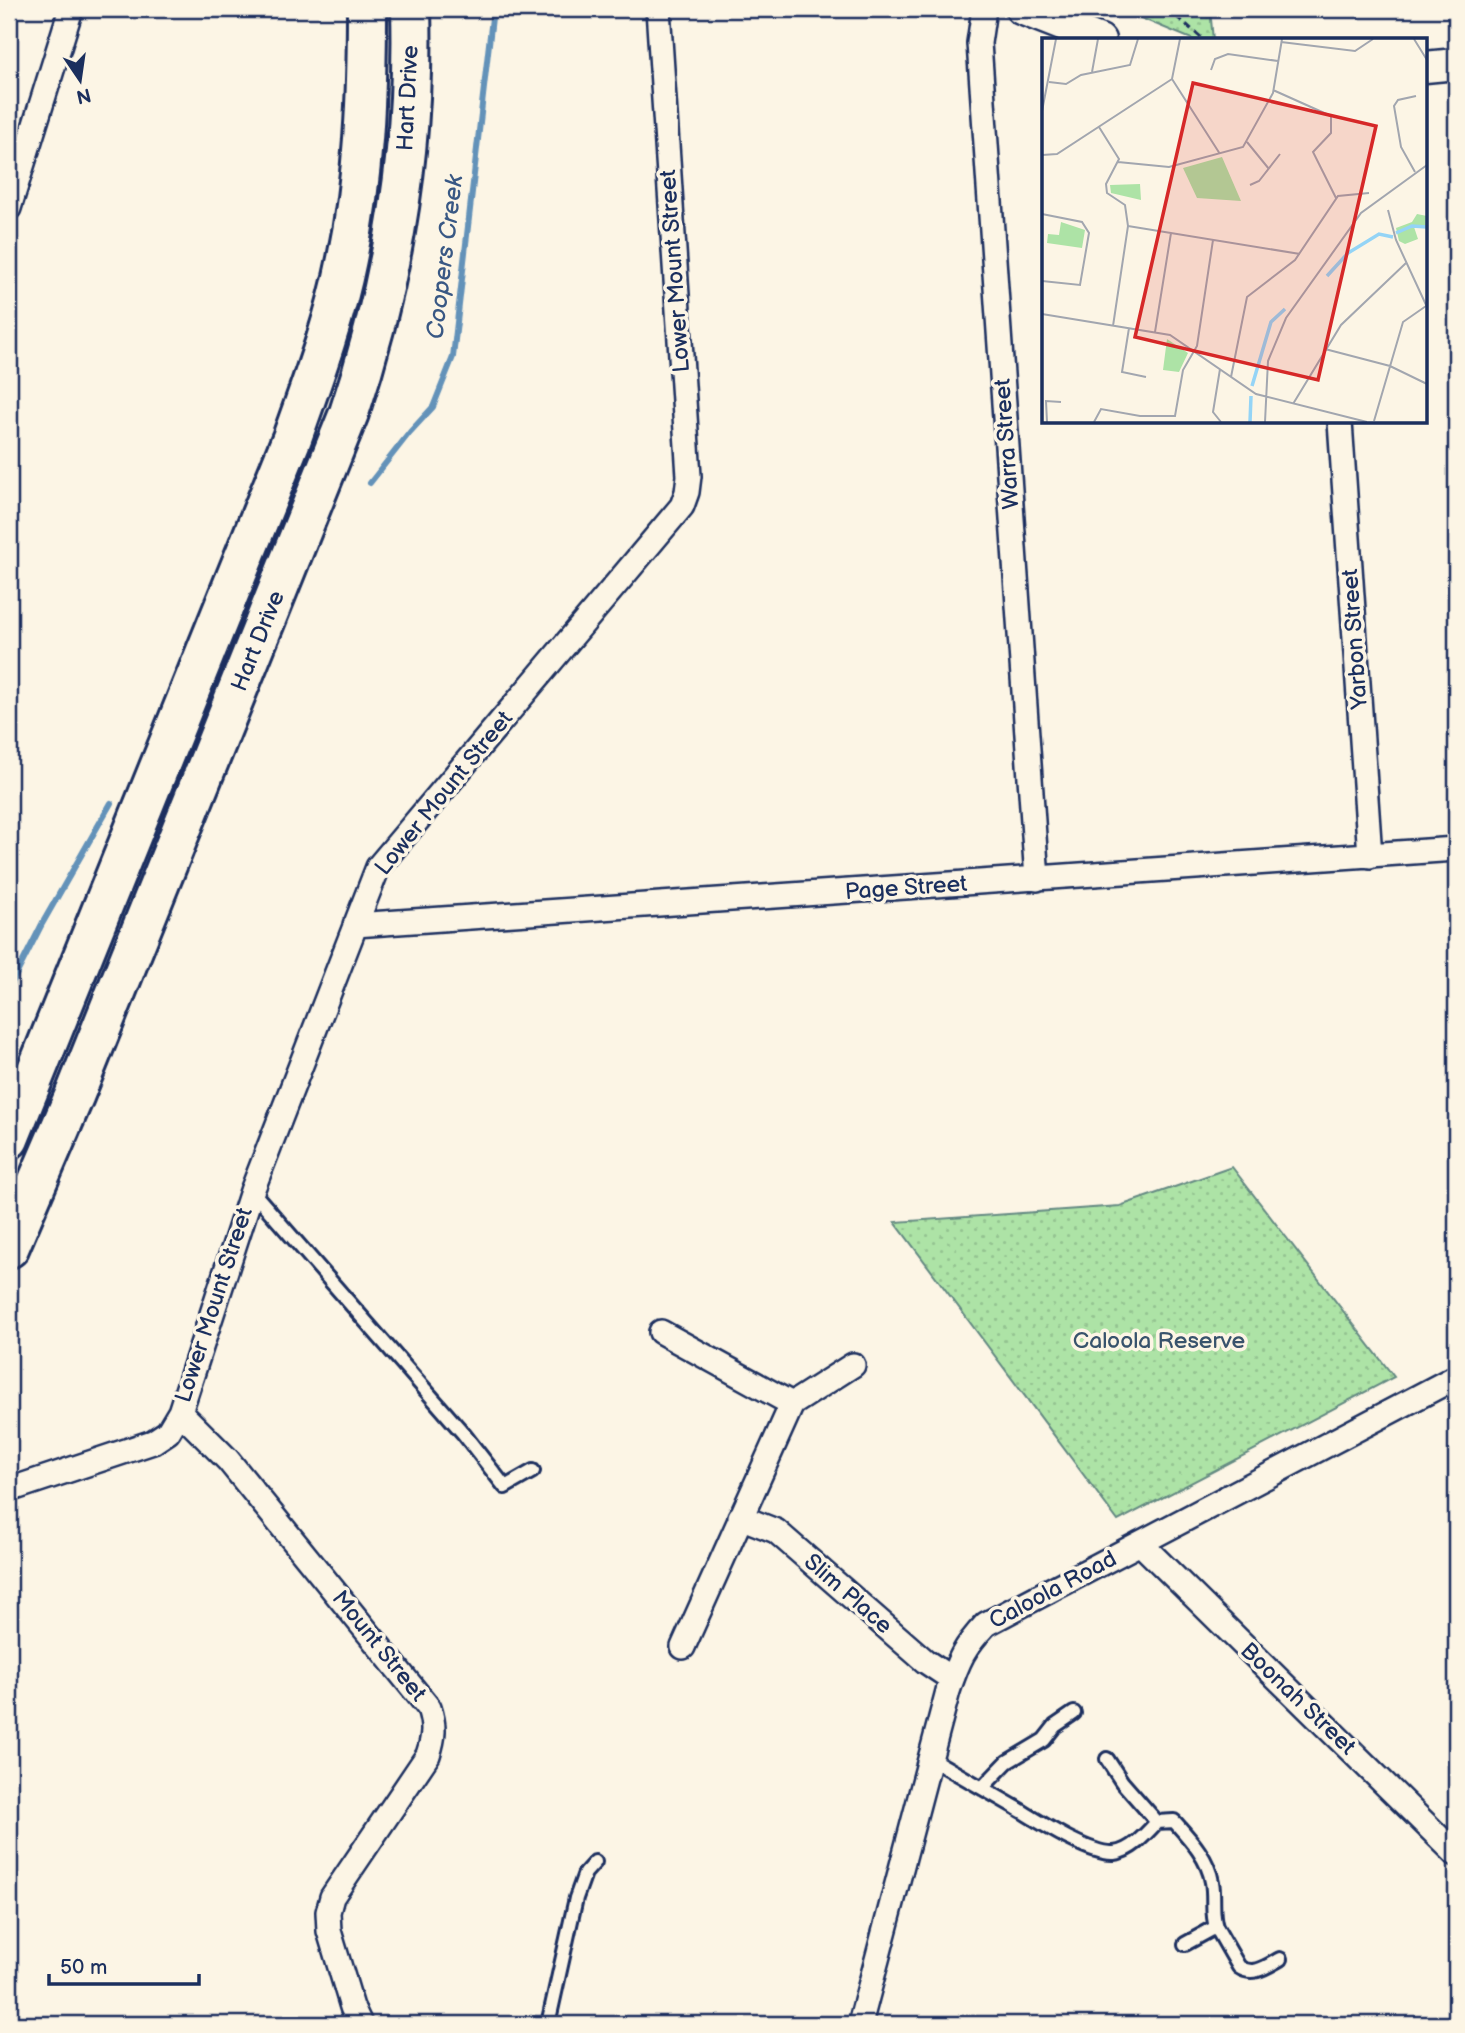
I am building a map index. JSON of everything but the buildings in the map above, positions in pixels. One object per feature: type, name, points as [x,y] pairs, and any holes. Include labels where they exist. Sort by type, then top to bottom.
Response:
[{"type":"highway","name":"Hart Drive","points":[[9,1139],[278,475],[326,342],[347,261],[362,170],[368,9]]},
{"type":"highway","name":"Hart Drive","points":[[9,1248],[85,1069],[362,375],[388,276],[397,225],[408,138],[411,9]]},
{"type":"street","points":[[9,208],[71,9]]},
{"type":"street","name":"Lower Mount Street","points":[[9,1490],[153,1442],[168,1432],[180,1412],[252,1191],[378,867],[682,506],[689,476],[658,9]]},
{"type":"street","name":"Warra Street","points":[[984,9],[979,43],[1037,879]]},
{"type":"street","points":[[1021,9],[1095,38]]},
{"type":"street","points":[[1426,66],[1456,64]]},
{"type":"street","name":"Yarbon Street","points":[[1340,424],[1370,856]]},
{"type":"street","name":"Page Street","points":[[355,925],[1456,849]]},
{"type":"street","points":[[661,1332],[792,1404]]},
{"type":"street","points":[[683,1647],[792,1404],[853,1365]]},
{"type":"street","name":"Caloola Road","points":[[860,2024],[952,1679],[959,1658],[972,1638],[986,1624],[1456,1377]]},
{"type":"street","name":"Mount Street","points":[[180,1412],[237,1471],[429,1708],[434,1723],[434,1739],[428,1755],[332,1897],[328,1912],[329,1931],[352,2007],[360,2024]]},
{"type":"street","name":"Slim Place","points":[[740,1517],[776,1531],[925,1661],[952,1679]]},
{"type":"street","name":"Boonah Street","points":[[1140,1544],[1456,1854]]},
{"type":"lane","points":[[252,1191],[454,1423],[505,1487],[533,1471]]},
{"type":"lane","points":[[982,1788],[1007,1762],[1044,1740],[1055,1726],[1074,1713]]},
{"type":"lane","points":[[930,1758],[1072,1840],[1099,1850],[1113,1853],[1128,1849],[1157,1822],[1174,1821],[1199,1850],[1212,1881],[1213,1918],[1216,1927],[1239,1967],[1253,1972],[1280,1959]]},
{"type":"lane","points":[[1107,1759],[1122,1782],[1157,1822]]},
{"type":"lane","points":[[548,2024],[576,1898],[586,1873],[595,1862]]},
{"type":"lane","points":[[1185,1944],[1216,1927]]},
{"type":"path","points":[[1168,9],[1202,38]]},
{"type":"green space","points":[[1119,9],[1210,9],[1213,38],[1189,38]]},
{"type":"green space","name":"Caloola Reserve","points":[[1232,1167],[1394,1377],[1118,1521],[895,1222],[1120,1206]]},
{"type":"waterway","name":"Coopers Creek","points":[[370,483],[433,407],[453,357],[493,9]]},
{"type":"waterway","name":"Coopers Creek","points":[[9,989],[42,924],[111,803]]}]
